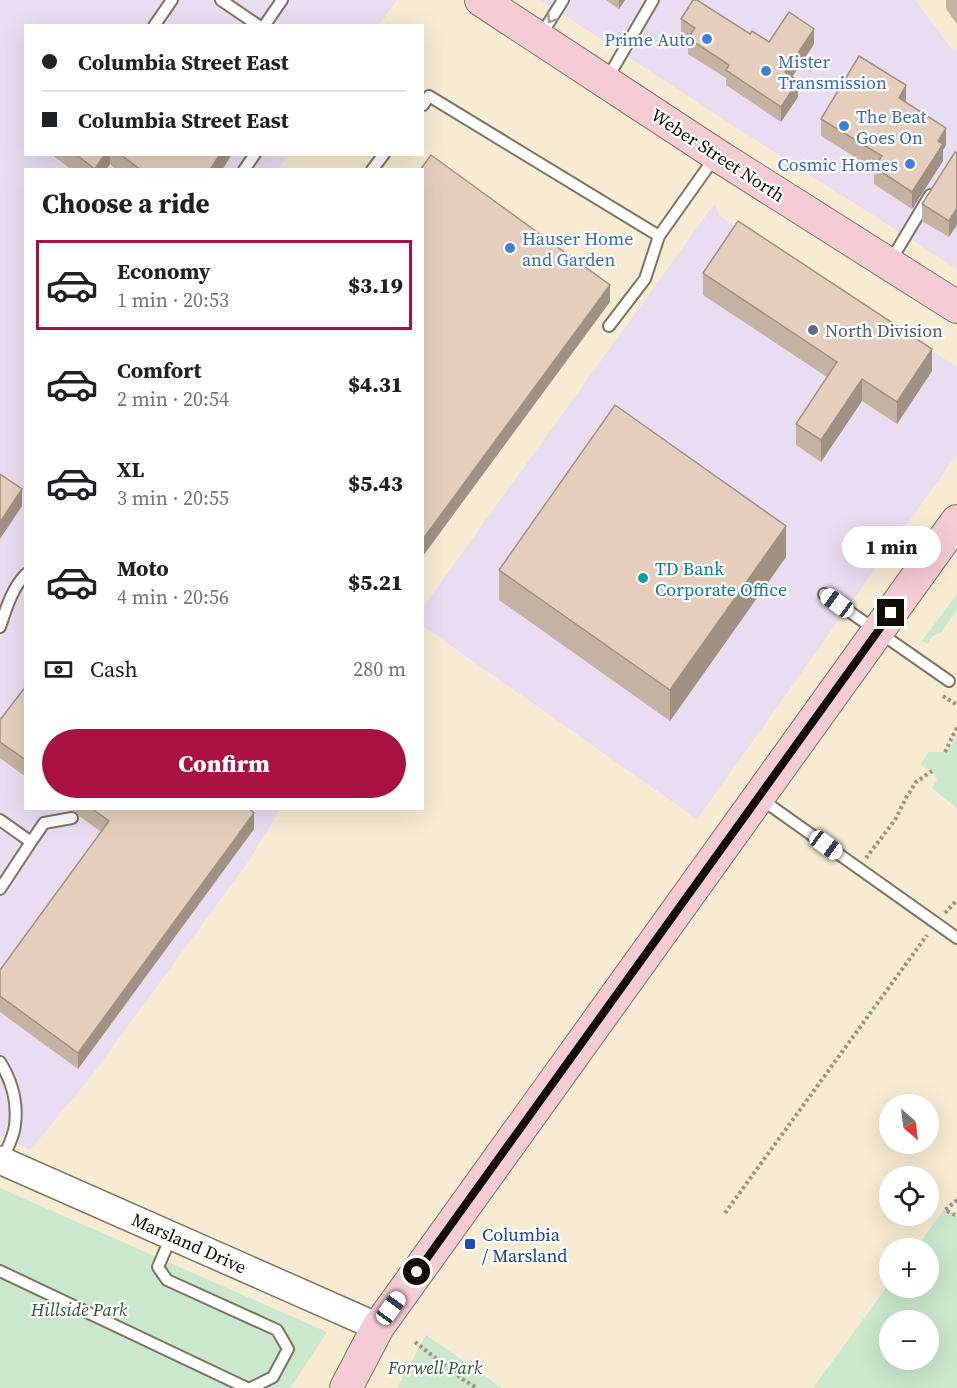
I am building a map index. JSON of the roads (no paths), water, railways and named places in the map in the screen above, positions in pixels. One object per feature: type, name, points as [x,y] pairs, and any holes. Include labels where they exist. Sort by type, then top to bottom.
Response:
[{"type":"main road","name":"Weber Street North","points":[[481,0],[717,155],[957,307]]},
{"type":"main road","points":[[346,1388],[378,1327],[957,520]]},
{"type":"street","name":"Marsland Drive","points":[[1,1160],[378,1327]]},
{"type":"lane","points":[[155,24],[172,0]]},
{"type":"lane","points":[[221,0],[256,24]]},
{"type":"lane","points":[[265,24],[282,0]]},
{"type":"lane","points":[[539,38],[563,0]]},
{"type":"lane","points":[[605,82],[652,0]]},
{"type":"lane","points":[[236,24],[243,15]]},
{"type":"lane","points":[[424,104],[429,96],[659,236]]},
{"type":"lane","points":[[609,326],[645,279],[659,236],[717,155]]},
{"type":"lane","points":[[889,264],[934,187]]},
{"type":"lane","points":[[0,627],[8,604],[19,581],[24,576]]},
{"type":"lane","points":[[824,594],[949,681]]},
{"type":"lane","points":[[759,797],[957,938]]},
{"type":"lane","points":[[0,889],[44,823],[72,818]]},
{"type":"lane","points":[[0,820],[31,842]]},
{"type":"lane","points":[[0,1062],[9,1076],[15,1094],[13,1136],[1,1160]]},
{"type":"lane","points":[[0,1271],[249,1388],[273,1377],[288,1349],[277,1330],[167,1280],[158,1267],[172,1236]]},
{"type":"place","name":"Prime Auto","points":[[707,39]]},
{"type":"place","name":"Mister Transmission","points":[[766,71]]},
{"type":"place","name":"The Beat Goes On","points":[[844,126]]},
{"type":"place","name":"Cosmic Homes","points":[[910,164]]},
{"type":"place","name":"Hauser Home and Garden","points":[[510,248]]},
{"type":"place","name":"North Division","points":[[813,330]]},
{"type":"place","name":"TD Bank Corporate Office","points":[[643,578]]},
{"type":"place","name":"Columbia / Marsland","points":[[470,1244]]},
{"type":"park label","name":"Hillside Park","points":[[79,1309]]},
{"type":"park label","name":"Forwell Park","points":[[435,1367]]}]
